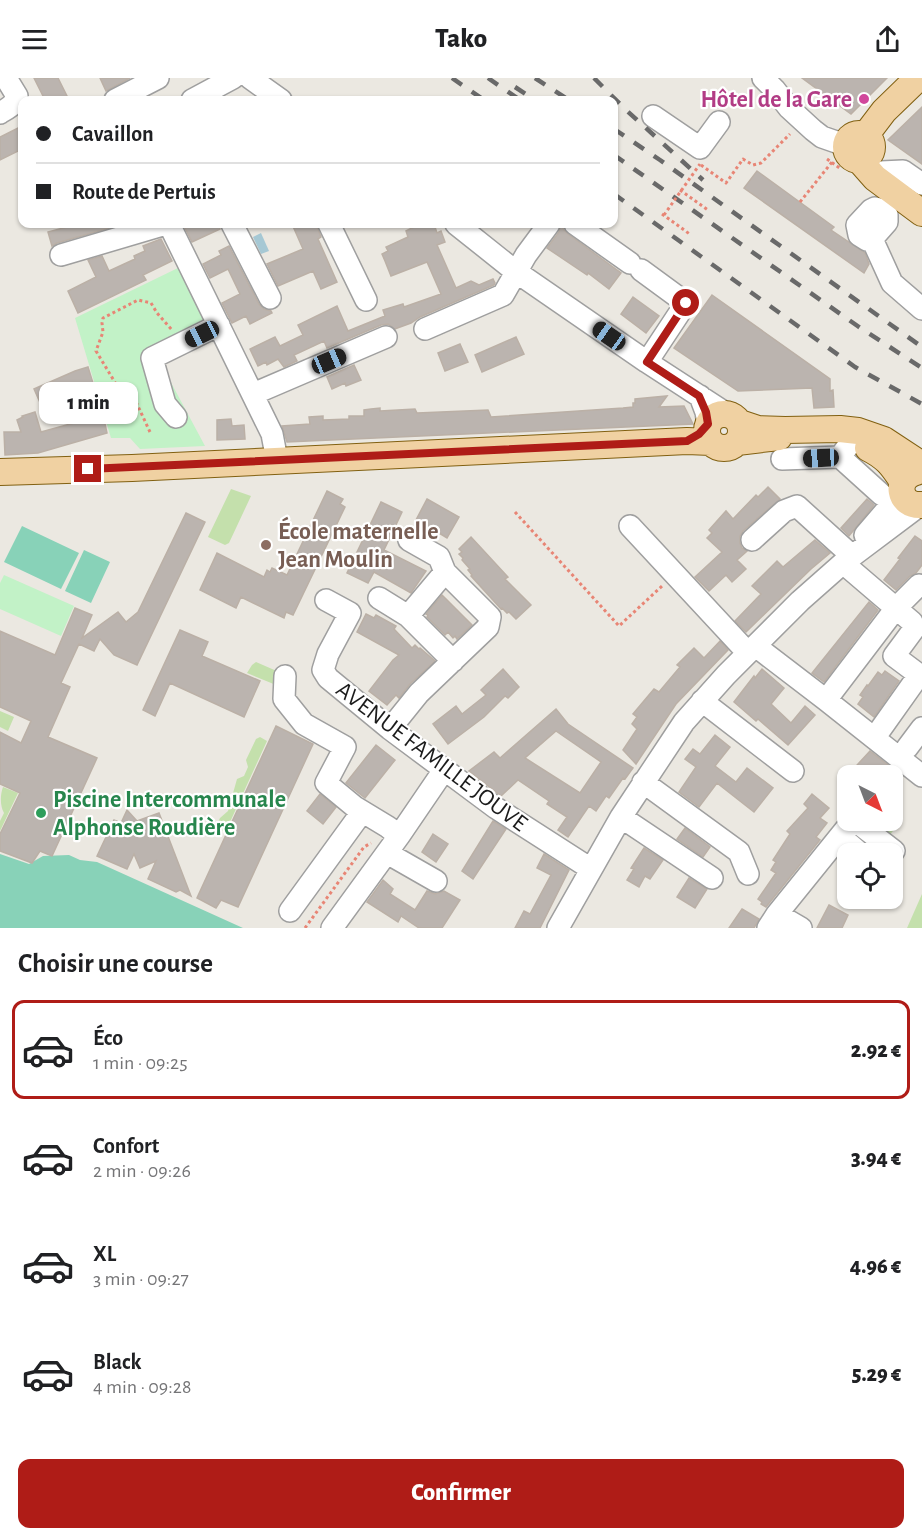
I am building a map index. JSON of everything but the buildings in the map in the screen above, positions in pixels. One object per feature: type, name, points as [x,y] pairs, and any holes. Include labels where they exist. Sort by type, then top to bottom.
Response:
[{"type":"main road","points":[[918,78],[884,111],[869,129],[852,157],[903,205],[922,213]]},
{"type":"main road","points":[[0,472],[278,460],[717,430],[840,429],[858,430],[884,440],[916,461],[910,489]]},
{"type":"main road","points":[[717,430],[830,438],[846,449],[869,448],[885,458],[910,489]]},
{"type":"street","points":[[0,113],[12,106],[17,96],[6,78]]},
{"type":"street","points":[[123,96],[158,78]]},
{"type":"street","points":[[199,96],[233,78]]},
{"type":"street","points":[[250,78],[275,96]]},
{"type":"street","points":[[763,78],[789,108],[822,137],[852,157],[903,171],[922,184]]},
{"type":"street","points":[[653,116],[700,148],[719,122]]},
{"type":"street","points":[[903,205],[871,210],[857,225],[858,235],[867,240],[872,239],[892,283],[922,309]]},
{"type":"street","points":[[61,255],[153,228]]},
{"type":"street","points":[[169,228],[272,434],[278,460]]},
{"type":"street","points":[[234,228],[270,298]]},
{"type":"street","points":[[331,228],[366,300]]},
{"type":"street","points":[[461,228],[515,271],[699,396],[717,430]]},
{"type":"street","points":[[425,329],[503,295],[515,271],[546,228]]},
{"type":"street","points":[[581,228],[686,303],[647,362]]},
{"type":"street","points":[[176,417],[165,404],[152,358],[219,326]]},
{"type":"street","points":[[253,394],[386,337]]},
{"type":"street","points":[[782,459],[846,449]]},
{"type":"street","points":[[558,928],[621,817],[684,722],[752,649],[846,558],[910,489]]},
{"type":"street","points":[[752,540],[784,511],[796,506],[912,622],[914,629],[894,656],[921,676],[880,730]]},
{"type":"street","points":[[630,526],[671,572],[752,649],[762,651],[826,700],[900,762],[922,776]]},
{"type":"street","points":[[390,729],[419,693],[488,627],[490,617],[445,572],[439,557],[409,540]]},
{"type":"street","points":[[408,616],[445,572]]},
{"type":"street","points":[[826,700],[896,608],[919,585]]},
{"type":"street","points":[[379,598],[408,616],[453,661]]},
{"type":"street","name":"AVENUE FAMILLE JOUVE","points":[[326,600],[350,613],[328,654],[323,670],[328,678],[390,729],[496,808],[591,869]]},
{"type":"street","points":[[285,676],[284,699],[304,724],[345,747],[326,783],[362,812],[388,826],[393,845],[436,881]]},
{"type":"street","points":[[702,701],[793,771]]},
{"type":"street","points":[[900,762],[922,728]]},
{"type":"street","points":[[332,928],[444,770]]},
{"type":"street","points":[[644,782],[739,852],[748,874]]},
{"type":"street","points":[[290,911],[362,812]]},
{"type":"street","points":[[621,817],[712,878]]},
{"type":"street","points":[[801,928],[772,921],[845,831]]},
{"type":"street","points":[[858,831],[880,843]]},
{"type":"path","points":[[691,235],[663,214],[700,164],[726,183],[743,159],[753,165],[761,163],[791,133]]},
{"type":"path","points":[[800,202],[852,157]]},
{"type":"path","points":[[681,190],[708,210]]},
{"type":"path","points":[[150,432],[137,404],[119,389],[96,351],[103,332],[103,318],[138,300],[151,303],[183,343]]},
{"type":"path","points":[[515,512],[619,626],[668,581],[671,572]]},
{"type":"green space","points":[[182,266],[217,335],[160,362],[205,446],[140,449],[130,438],[111,438],[75,318]]},
{"type":"green space","points":[[231,489],[251,496],[229,543],[225,545],[208,537]]},
{"type":"green space","points":[[22,526],[79,553],[61,589],[4,562]]},
{"type":"green space","points":[[84,550],[110,562],[91,603],[65,591]]},
{"type":"green space","points":[[4,575],[74,606],[61,636],[0,609],[0,583]]},
{"type":"green space","points":[[256,662],[279,672],[276,685],[247,673]]},
{"type":"green space","points":[[0,711],[14,717],[8,731],[0,727]]},
{"type":"green space","points":[[260,737],[267,741],[225,833],[216,826],[220,818],[228,811],[237,779],[244,776],[248,767],[246,760],[256,739]]},
{"type":"green space","points":[[3,787],[18,793],[0,831],[0,821],[4,813],[1,800]]},
{"type":"green space","points":[[874,831],[893,831],[886,840]]},
{"type":"green space","points":[[0,854],[29,864],[43,856],[69,855],[80,860],[97,862],[243,928],[0,928]]},
{"type":"green space","points":[[922,894],[922,928],[907,928]]},
{"type":"water","points":[[261,233],[269,251],[261,254],[253,237]]},
{"type":"railway","points":[[452,78],[478,96]]},
{"type":"railway","points":[[488,78],[514,96]]},
{"type":"railway","points":[[535,78],[563,96]]},
{"type":"railway","points":[[594,78],[612,96]]},
{"type":"railway","points":[[515,87],[529,96]]},
{"type":"railway","points":[[618,102],[703,180]]},
{"type":"railway","points":[[618,132],[922,347]]},
{"type":"railway","points":[[618,158],[859,327],[922,368]]},
{"type":"railway","points":[[618,197],[855,367],[922,404]]},
{"type":"place","name":"Hôtel de la Gare","points":[[864,99]]},
{"type":"place","name":"École maternelle Jean Moulin","points":[[266,545]]},
{"type":"place","name":"Piscine Intercommunale Alphonse Roudière","points":[[41,813]]},
{"type":"route","points":[[88,469],[687,441],[708,426],[706,412],[699,396],[647,362],[686,303]]}]
